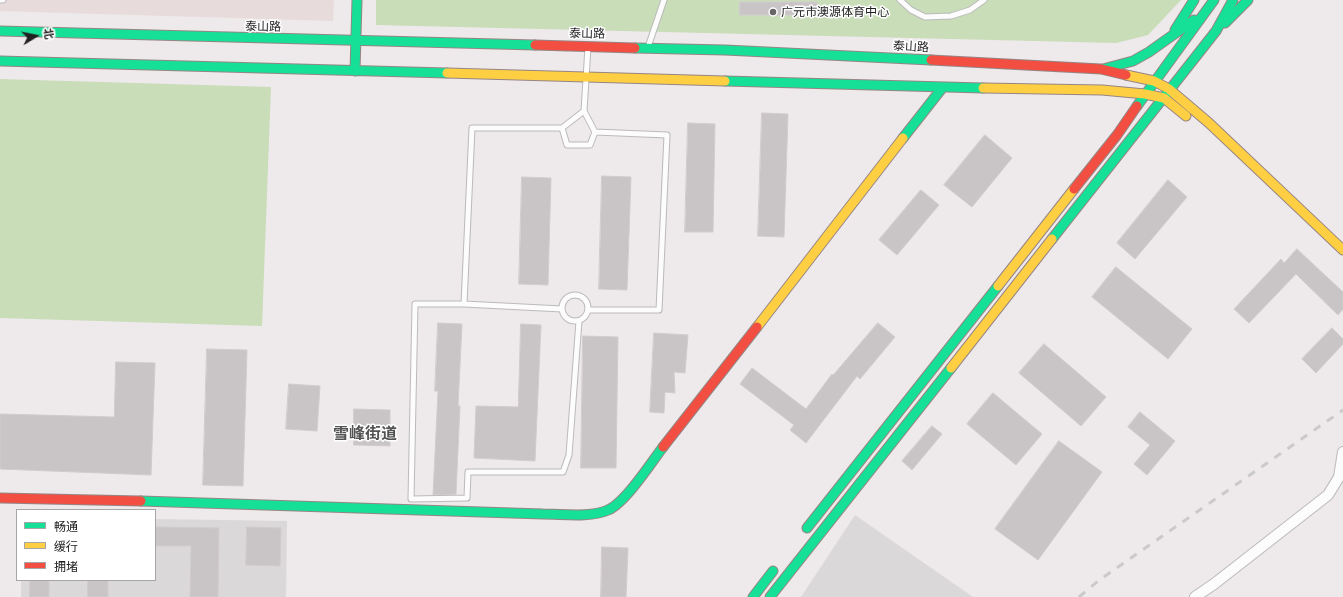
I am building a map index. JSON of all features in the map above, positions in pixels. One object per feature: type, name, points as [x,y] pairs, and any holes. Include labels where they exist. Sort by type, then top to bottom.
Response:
[{"type":"main road","points":[[355,71],[357,0]]},
{"type":"main road","points":[[1169,39],[1194,0]]},
{"type":"main road","points":[[802,535],[1117,135],[1154,81],[1214,0]]},
{"type":"main road","points":[[1216,31],[1233,0]]},
{"type":"main road","points":[[770,597],[1216,31],[1248,0]]},
{"type":"main road","points":[[1102,69],[1133,61],[1169,39],[1208,10]]},
{"type":"main road","name":"泰山路","points":[[0,31],[725,50],[1102,69],[1154,81],[1169,90],[1209,123],[1340,253]]},
{"type":"main road","points":[[0,61],[1102,90],[1145,94],[1164,98],[1201,128],[1340,253]]},
{"type":"main road","points":[[0,498],[231,503],[543,514],[585,514],[601,512],[614,507],[624,498],[943,87]]},
{"type":"main road","points":[[753,597],[778,566]]},
{"type":"street","points":[[1195,597],[1214,584],[1328,494],[1339,477],[1342,468],[1343,452]]},
{"type":"lane","points":[[648,48],[664,0]]},
{"type":"lane","points":[[900,0],[911,10],[926,17],[951,16],[970,10],[984,0]]},
{"type":"lane","points":[[562,128],[567,145],[590,145],[595,132],[584,111],[588,46]]},
{"type":"lane","points":[[464,304],[472,128],[562,128],[584,111]]},
{"type":"lane","points":[[588,310],[659,310],[667,135],[595,132]]},
{"type":"lane","points":[[572,295],[580,296],[587,301],[588,310],[585,317],[578,321],[571,320],[564,316],[562,309],[564,300],[572,295]]},
{"type":"lane","points":[[562,309],[464,304],[415,304],[411,499],[467,498],[468,472],[563,472],[569,455],[578,321]]},
{"type":"shaded area","points":[[0,0],[334,0],[333,21],[0,11]]},
{"type":"shaded area","points":[[855,515],[973,597],[801,597]]},
{"type":"shaded area","points":[[156,519],[287,521],[286,597],[21,597],[21,581],[156,581]]},
{"type":"green space","name":"广元市澳源体育中心","points":[[376,0],[1181,0],[1148,35],[1116,43],[376,25]]},
{"type":"green space","points":[[0,79],[271,87],[262,326],[0,318]]},
{"type":"building","points":[[740,2],[817,2],[817,15],[740,15]]},
{"type":"building","points":[[762,113],[788,114],[784,237],[758,236]]},
{"type":"building","points":[[688,123],[715,124],[713,232],[685,232]]},
{"type":"building","points":[[985,135],[1012,158],[972,207],[944,185]]},
{"type":"building","points":[[602,176],[631,177],[627,290],[599,289]]},
{"type":"building","points":[[522,177],[551,178],[548,285],[519,284]]},
{"type":"building","points":[[1168,180],[1187,197],[1135,259],[1117,243]]},
{"type":"building","points":[[921,190],[939,205],[897,255],[879,240]]},
{"type":"building","points":[[1297,249],[1343,292],[1343,309],[1338,315],[1296,274],[1249,323],[1234,309],[1281,259],[1284,263]]},
{"type":"building","points":[[1116,267],[1192,329],[1168,359],[1092,297]]},
{"type":"building","points":[[438,323],[462,324],[458,406],[460,406],[456,494],[433,495],[438,391],[435,391]]},
{"type":"building","points":[[878,323],[895,337],[860,379],[857,376],[806,443],[790,430],[794,425],[740,384],[752,368],[806,409],[832,374],[833,375]]},
{"type":"building","points":[[521,324],[541,325],[535,461],[474,458],[476,406],[518,407]]},
{"type":"building","points":[[1332,328],[1343,339],[1343,344],[1316,373],[1302,359]]},
{"type":"building","points":[[654,333],[688,335],[685,373],[674,372],[675,393],[665,392],[664,413],[650,412]]},
{"type":"building","points":[[583,336],[618,337],[616,468],[581,468]]},
{"type":"building","points":[[1044,344],[1106,397],[1081,426],[1019,373]]},
{"type":"building","points":[[207,349],[247,350],[243,486],[203,485]]},
{"type":"building","points":[[116,362],[155,363],[151,475],[0,469],[0,414],[114,417]]},
{"type":"building","points":[[289,384],[320,386],[317,431],[286,429]]},
{"type":"building","points":[[993,393],[1042,434],[1016,465],[967,424]]},
{"type":"building","points":[[354,409],[390,410],[390,446],[354,445]]},
{"type":"building","points":[[1140,412],[1175,441],[1147,475],[1134,464],[1150,445],[1128,427]]},
{"type":"building","points":[[932,426],[942,434],[912,470],[902,461]]},
{"type":"building","points":[[1059,441],[1102,472],[1038,560],[995,529]]},
{"type":"building","points":[[156,527],[219,528],[218,597],[190,597],[191,546],[156,546]]},
{"type":"building","points":[[247,527],[281,528],[280,566],[246,565]]},
{"type":"building","points":[[602,547],[628,548],[626,597],[601,597]]},
{"type":"building","points":[[30,581],[49,581],[49,597],[30,597]]},
{"type":"building","points":[[88,581],[108,581],[108,597],[88,597]]},
{"type":"railway","points":[[1079,597],[1098,581],[1343,410]]},
{"type":"traffic: fast","points":[[355,71],[357,0]]},
{"type":"traffic: fast","points":[[1175,30],[1194,0]]},
{"type":"traffic: fast","points":[[1137,106],[1214,0]]},
{"type":"traffic: fast","points":[[1052,239],[1216,31],[1233,0]]},
{"type":"traffic: fast","points":[[1225,23],[1248,0]]},
{"type":"traffic: fast","points":[[1103,69],[1133,61],[1149,52],[1194,20]]},
{"type":"traffic: fast","points":[[0,31],[535,45]]},
{"type":"traffic: fast","points":[[635,48],[725,50],[931,60]]},
{"type":"traffic: fast","points":[[0,61],[447,73]]},
{"type":"traffic: fast","points":[[725,81],[983,88]]},
{"type":"traffic: fast","points":[[903,138],[943,87]]},
{"type":"traffic: fast","points":[[807,528],[998,286]]},
{"type":"traffic: fast","points":[[770,597],[951,368]]},
{"type":"traffic: fast","points":[[141,501],[585,515],[608,510],[615,506],[630,491],[663,447]]},
{"type":"traffic: fast","points":[[753,597],[773,571]]},
{"type":"traffic: slow","points":[[447,73],[725,81]]},
{"type":"traffic: slow","points":[[1126,75],[1154,81],[1169,89],[1209,123],[1343,250]]},
{"type":"traffic: slow","points":[[983,88],[1102,90],[1145,94],[1164,98],[1186,116]]},
{"type":"traffic: slow","points":[[757,327],[903,138]]},
{"type":"traffic: slow","points":[[998,286],[1074,189]]},
{"type":"traffic: slow","points":[[951,368],[1052,239]]},
{"type":"traffic: jam","points":[[535,45],[635,48]]},
{"type":"traffic: jam","points":[[931,60],[1101,69],[1126,75]]},
{"type":"traffic: jam","points":[[1074,189],[1117,135],[1137,106]]},
{"type":"traffic: jam","points":[[663,447],[757,327]]},
{"type":"traffic: jam","points":[[0,498],[141,501]]},
{"type":"place","name":"广元市澳源体育中心","points":[[773,12]]},
{"type":"district","name":"雪峰街道","points":[[365,434]]}]
